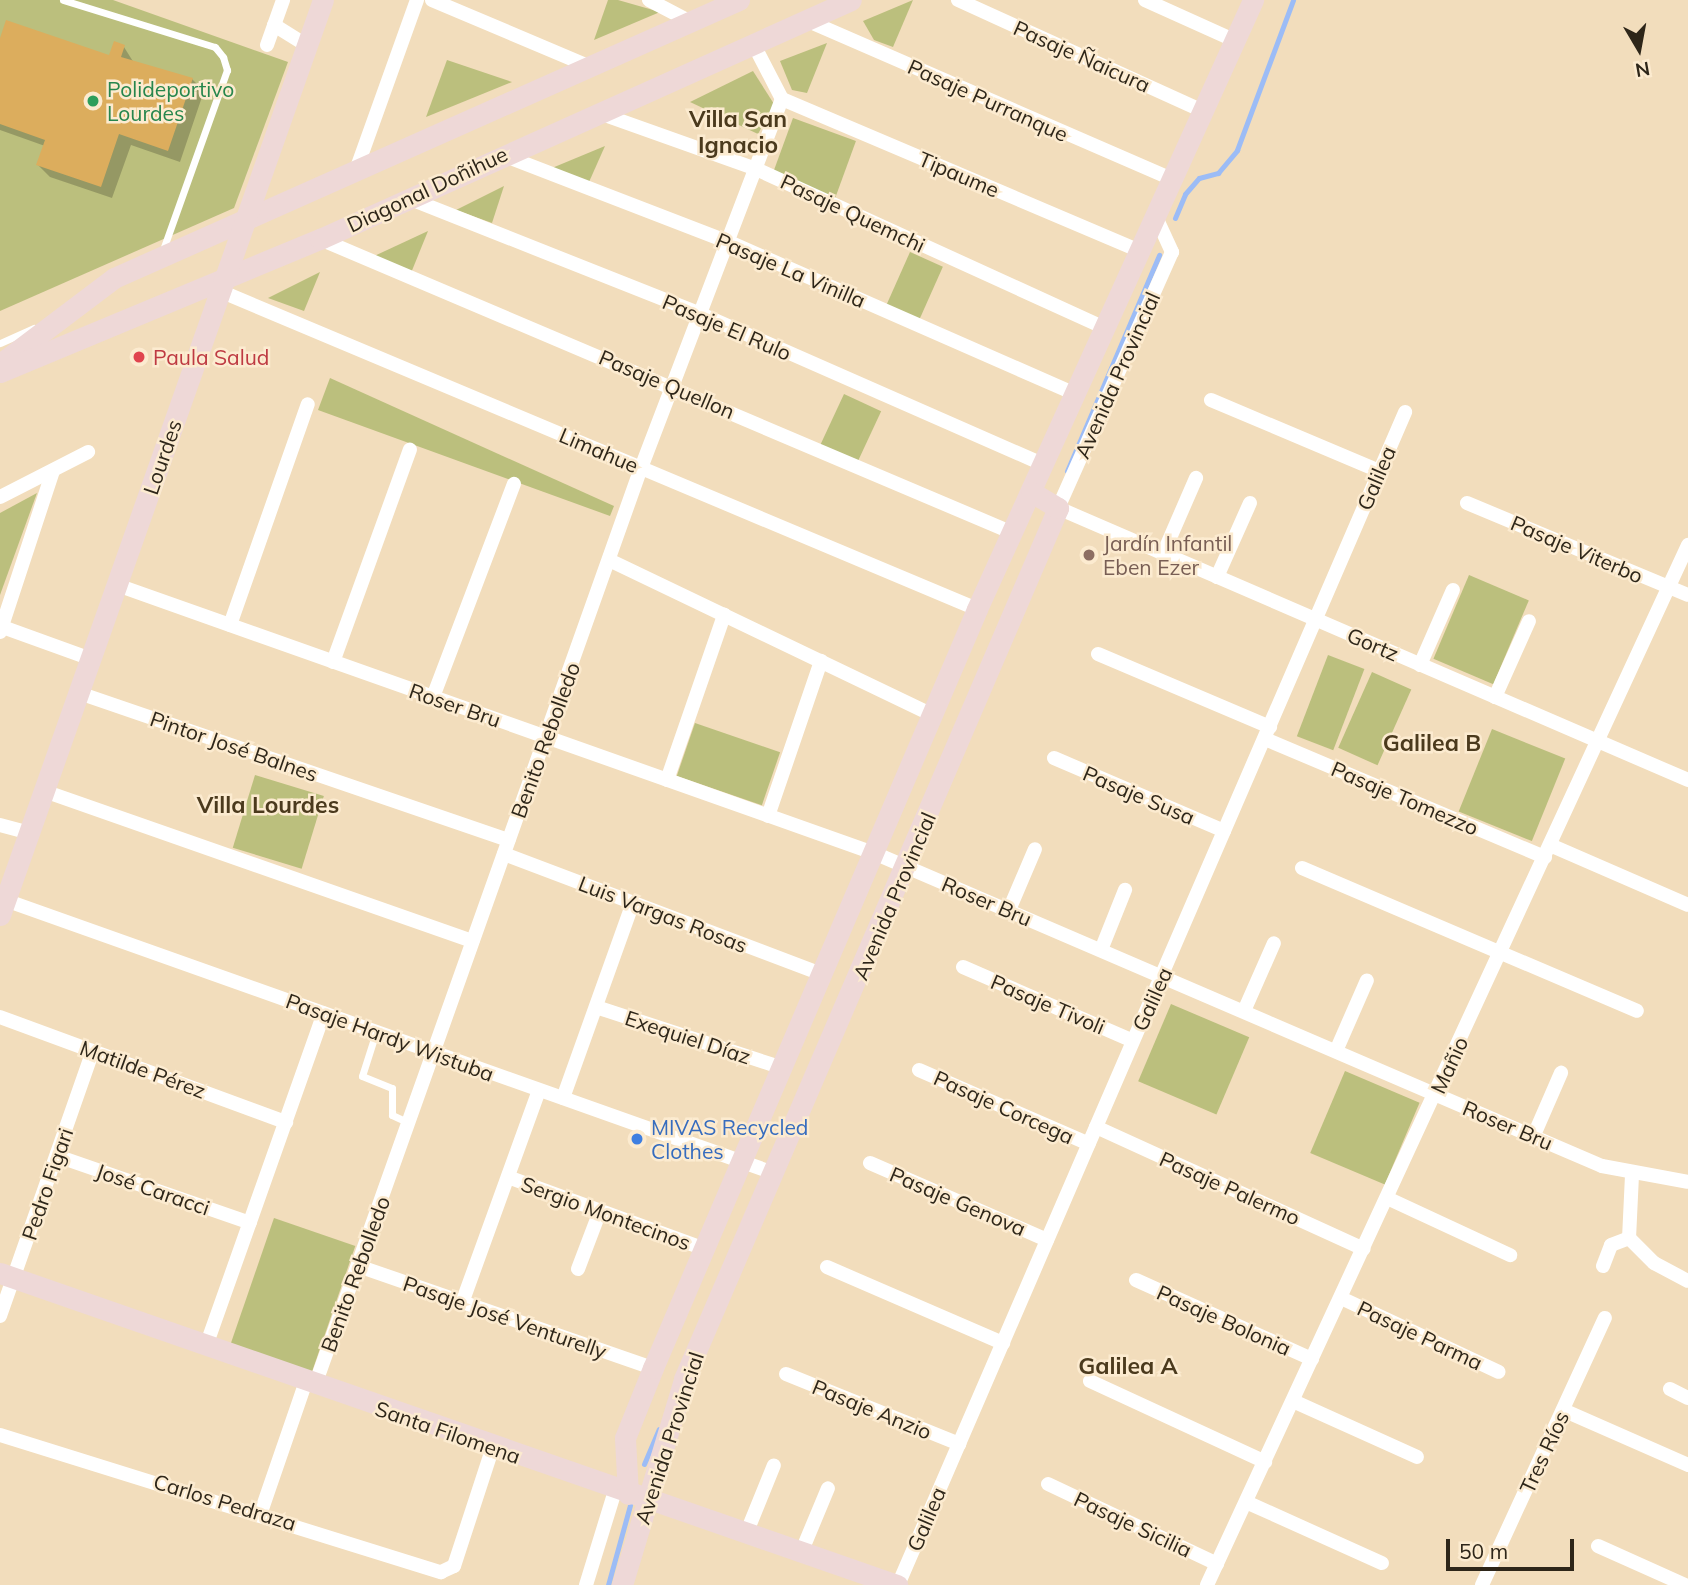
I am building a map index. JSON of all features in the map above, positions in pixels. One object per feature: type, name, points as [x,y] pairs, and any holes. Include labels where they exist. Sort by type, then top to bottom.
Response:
[{"type":"street","points":[[267,45],[283,0]]},
{"type":"street","name":"Lourdes","points":[[3,907],[323,0]]},
{"type":"street","points":[[354,175],[417,0]]},
{"type":"street","points":[[432,0],[593,68]]},
{"type":"street","points":[[649,0],[689,20]]},
{"type":"street","name":"Diagonal Doñihue","points":[[0,364],[50,321],[114,278],[246,219],[354,175],[593,68],[689,20],[739,0]]},
{"type":"street","name":"Pasaje Ñaicura","points":[[958,0],[1205,112]]},
{"type":"street","points":[[1145,0],[1236,41]]},
{"type":"street","name":"Avenida Provincial","points":[[622,1585],[630,1496],[625,1438],[740,1161],[977,610],[1137,250],[1205,112],[1253,0]]},
{"type":"street","name":"Diagonal Doñihue","points":[[0,372],[223,285],[407,198],[842,2]]},
{"type":"street","name":"Pasaje Purranque","points":[[806,20],[1171,179]]},
{"type":"street","points":[[274,25],[307,46]]},
{"type":"street","points":[[753,44],[782,99]]},
{"type":"street","name":"Benito Rebolledo","points":[[261,1512],[358,1266],[641,468],[676,387],[782,99]]},
{"type":"street","name":"Tipaume","points":[[782,99],[1137,250]]},
{"type":"street","name":"Pasaje Quemchi","points":[[598,113],[756,169],[1103,327]]},
{"type":"street","name":"Pasaje La Vinilla","points":[[503,155],[729,242],[1075,394]]},
{"type":"street","name":"Pasaje El Rulo","points":[[407,198],[703,315],[1042,464]]},
{"type":"street","name":"Avenida Provincial","points":[[630,1496],[774,1173],[1058,508],[1172,252],[1155,215]]},
{"type":"street","name":"Pasaje Quellon","points":[[320,239],[676,387],[1013,533]]},
{"type":"street","name":"Limahue","points":[[223,285],[641,468],[977,610]]},
{"type":"street","points":[[1211,400],[1379,471]]},
{"type":"street","points":[[230,625],[308,404]]},
{"type":"street","name":"Galilea","points":[[898,1585],[1405,412]]},
{"type":"street","points":[[333,662],[410,449]]},
{"type":"street","points":[[0,497],[88,452]]},
{"type":"street","points":[[53,471],[1,628],[90,659]]},
{"type":"street","points":[[1163,554],[1196,478]]},
{"type":"street","points":[[433,697],[514,484]]},
{"type":"street","points":[[1031,492],[1058,508]]},
{"type":"street","points":[[1217,577],[1250,503]]},
{"type":"street","name":"Pasaje Viterbo","points":[[1467,503],[1688,595]]},
{"type":"street","name":"Gortz","points":[[1058,508],[1688,780]]},
{"type":"street","name":"Mañio","points":[[1207,1585],[1688,545]]},
{"type":"street","points":[[609,560],[933,715]]},
{"type":"street","name":"Roser Bru","points":[[117,585],[874,853],[1435,1094],[1632,1175],[1688,1182]]},
{"type":"street","points":[[1420,665],[1453,590]]},
{"type":"street","points":[[667,780],[723,615]]},
{"type":"street","points":[[1496,697],[1529,621]]},
{"type":"street","name":"Pasaje Tomezzo","points":[[1098,654],[1267,733],[1547,851],[1688,905]]},
{"type":"street","points":[[768,816],[821,661]]},
{"type":"street","name":"Pintor José Balnes","points":[[79,693],[507,847]]},
{"type":"street","name":"Pasaje Susa","points":[[1054,758],[1224,831]]},
{"type":"street","points":[[44,791],[473,941]]},
{"type":"street","points":[[0,825],[29,834]]},
{"type":"street","name":"Luis Vargas Rosas","points":[[507,847],[633,903],[821,974]]},
{"type":"street","points":[[1009,910],[1035,849]]},
{"type":"street","points":[[1302,868],[1637,1011]]},
{"type":"street","points":[[1101,950],[1125,890]]},
{"type":"street","points":[[563,1098],[633,903]]},
{"type":"street","name":"Pasaje Hardy Wistuba","points":[[3,907],[324,1013],[774,1173]]},
{"type":"street","points":[[1244,1012],[1274,943]]},
{"type":"street","name":"Pasaje Tivoli","points":[[963,967],[1133,1041]]},
{"type":"street","points":[[1336,1051],[1367,980]]},
{"type":"street","name":"Exequiel Díaz","points":[[596,1007],[780,1067]]},
{"type":"street","points":[[206,1346],[324,1013]]},
{"type":"street","name":"Matilde Pérez","points":[[0,1017],[286,1122]]},
{"type":"street","name":"Pedro Figari","points":[[0,1316],[7,1276],[57,1156],[93,1051]]},
{"type":"street","name":"Pasaje Corcega","points":[[919,1070],[1088,1144]]},
{"type":"street","points":[[1534,1135],[1561,1073]]},
{"type":"street","points":[[462,1303],[539,1090]]},
{"type":"street","name":"Pasaje Palermo","points":[[1096,1128],[1364,1249]]},
{"type":"street","name":"José Caracci","points":[[57,1156],[250,1223]]},
{"type":"street","name":"Pasaje Genova","points":[[870,1163],[1047,1240]]},
{"type":"street","points":[[1632,1175],[1629,1238],[1654,1263],[1688,1281]]},
{"type":"street","name":"Sergio Montecinos","points":[[508,1177],[705,1249]]},
{"type":"street","points":[[1387,1198],[1510,1255]]},
{"type":"street","points":[[578,1269],[600,1210]]},
{"type":"street","points":[[1602,1266],[1611,1245],[1629,1238]]},
{"type":"street","name":"Pasaje José Venturelly","points":[[358,1266],[653,1368]]},
{"type":"street","points":[[827,1267],[1003,1343]]},
{"type":"street","name":"Santa Filomena","points":[[7,1276],[630,1496],[898,1585]]},
{"type":"street","name":"Pasaje Bolonia","points":[[1136,1280],[1312,1359]]},
{"type":"street","name":"Pasaje Parma","points":[[1341,1298],[1499,1372]]},
{"type":"street","name":"Tres Ríos","points":[[1482,1585],[1605,1318]]},
{"type":"street","name":"Pasaje Anzio","points":[[786,1374],[959,1444]]},
{"type":"street","points":[[1090,1381],[1265,1462]]},
{"type":"street","points":[[1670,1389],[1688,1398]]},
{"type":"street","points":[[1293,1401],[1417,1457]]},
{"type":"street","points":[[1563,1410],[1688,1465]]},
{"type":"street","name":"Carlos Pedraza","points":[[0,1435],[261,1512],[448,1571],[493,1447]]},
{"type":"street","points":[[746,1534],[774,1465]]},
{"type":"street","name":"Pasaje Sicilia","points":[[1048,1484],[1217,1564]]},
{"type":"street","points":[[800,1552],[828,1488]]},
{"type":"street","points":[[586,1585],[630,1496]]},
{"type":"street","points":[[1246,1502],[1382,1563]]},
{"type":"street","points":[[1598,1546],[1685,1585]]},
{"type":"lane","points":[[63,0],[215,47],[223,57],[227,70],[160,257]]},
{"type":"lane","name":"Diagonal Doñihue","points":[[0,343],[50,321]]},
{"type":"lane","points":[[376,1032],[361,1073],[392,1088],[392,1115],[408,1123]]},
{"type":"green space","points":[[0,0],[113,0],[288,62],[234,208],[0,311]]},
{"type":"green space","points":[[608,0],[618,0],[660,12],[594,40]]},
{"type":"green space","points":[[913,0],[893,47],[874,40],[863,21]]},
{"type":"green space","points":[[827,43],[807,93],[792,90],[780,61]]},
{"type":"green space","points":[[447,60],[512,82],[426,117]]},
{"type":"green space","points":[[753,71],[774,104],[758,134],[690,102]]},
{"type":"green space","points":[[793,118],[856,141],[835,198],[772,175]]},
{"type":"green space","points":[[605,146],[589,182],[552,168]]},
{"type":"green space","points":[[504,186],[492,223],[456,210]]},
{"type":"green space","points":[[428,231],[411,273],[370,258]]},
{"type":"green space","points":[[910,252],[943,267],[919,320],[886,305]]},
{"type":"green space","points":[[320,272],[304,311],[268,298]]},
{"type":"green space","points":[[330,378],[614,506],[610,516],[318,410]]},
{"type":"green space","points":[[844,394],[881,411],[856,466],[819,448]]},
{"type":"green space","points":[[37,493],[0,595],[0,513]]},
{"type":"green space","points":[[1469,575],[1529,600],[1493,684],[1433,659]]},
{"type":"green space","points":[[1328,655],[1364,669],[1333,750],[1297,736]]},
{"type":"green space","points":[[1372,672],[1411,689],[1378,765],[1338,748]]},
{"type":"green space","points":[[695,723],[780,752],[762,805],[677,776]]},
{"type":"green space","points":[[1492,729],[1565,759],[1532,841],[1459,812]]},
{"type":"green space","points":[[255,775],[324,796],[302,869],[233,848]]},
{"type":"green space","points":[[1171,1004],[1249,1037],[1216,1115],[1138,1081]]},
{"type":"green space","points":[[1345,1071],[1420,1103],[1385,1185],[1310,1153]]},
{"type":"green space","points":[[274,1218],[355,1246],[312,1372],[231,1344]]},
{"type":"building","name":"Polideportivo Lourdes","points":[[6,20],[109,55],[114,41],[125,45],[121,57],[193,78],[168,151],[119,134],[101,187],[36,165],[45,140],[0,124],[0,38]]},
{"type":"waterway","points":[[1175,218],[1185,194],[1199,178],[1218,173],[1237,150],[1293,0]]},
{"type":"waterway","points":[[1067,471],[1159,255]]},
{"type":"waterway","points":[[644,1464],[659,1429]]},
{"type":"waterway","points":[[608,1585],[630,1505]]},
{"type":"place","name":"Polideportivo Lourdes","points":[[93,101]]},
{"type":"place","name":"Paula Salud","points":[[139,357]]},
{"type":"place","name":"Jardín Infantil Eben Ezer","points":[[1089,555]]},
{"type":"place","name":"MIVAS Recycled Clothes","points":[[637,1139]]},
{"type":"district","name":"Villa San Ignacio","points":[[738,132]]},
{"type":"district","name":"Galilea B","points":[[1432,743]]},
{"type":"district","name":"Villa Lourdes","points":[[268,805]]},
{"type":"district","name":"Galilea A","points":[[1128,1366]]}]
